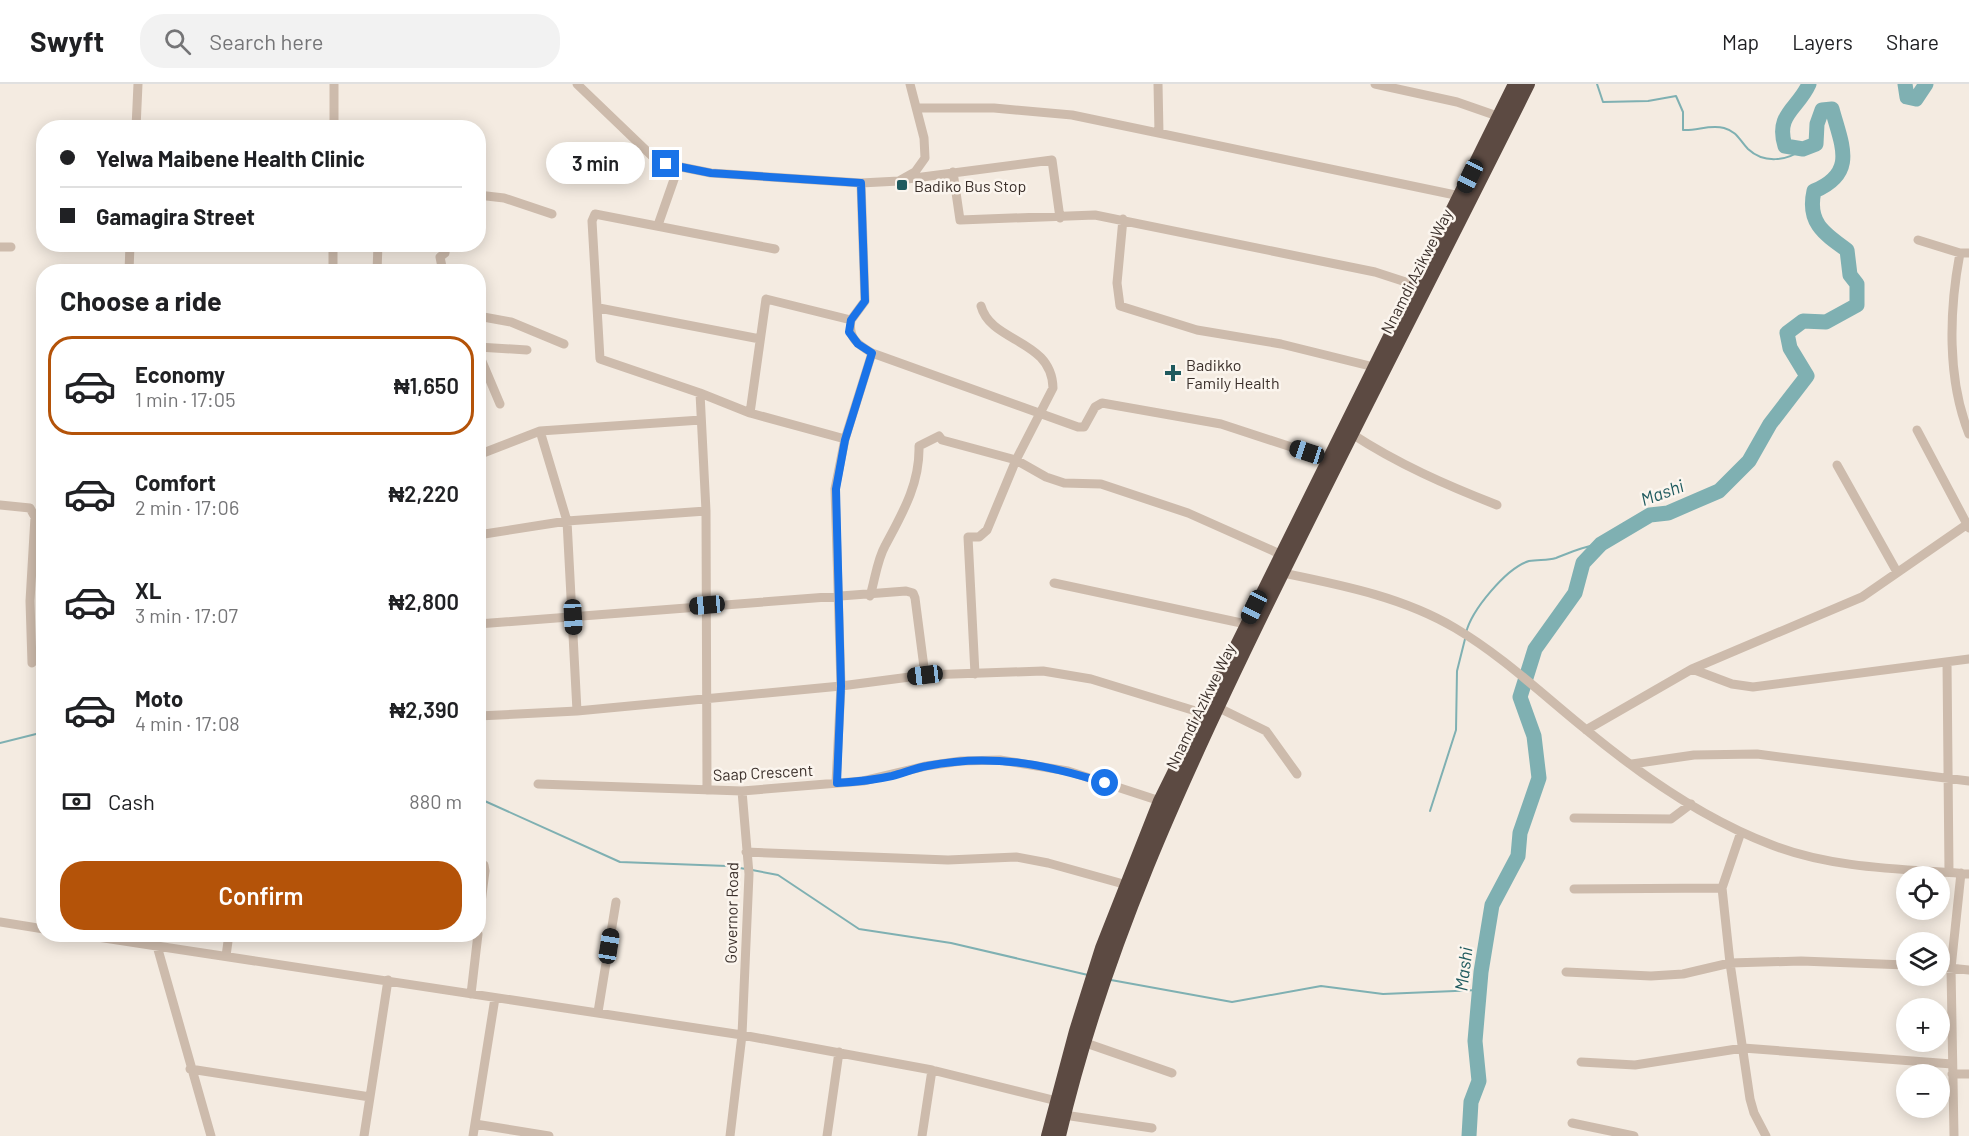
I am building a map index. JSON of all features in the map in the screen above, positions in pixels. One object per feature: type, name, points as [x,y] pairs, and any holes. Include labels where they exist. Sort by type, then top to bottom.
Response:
[{"type":"highway","name":"Nnamdi Azikwe Way","points":[[1048,1136],[1063,1107],[1083,1042],[1142,877],[1180,786],[1504,119],[1515,84]]},
{"type":"highway","name":"Nnamdi Azikwe Way","points":[[1059,1136],[1063,1107],[1092,979],[1160,801],[1280,554],[1460,196],[1504,119],[1528,84]]},
{"type":"street","points":[[136,120],[138,84]]},
{"type":"street","points":[[334,84],[334,120]]},
{"type":"street","points":[[577,84],[658,161],[678,168],[711,173],[861,183],[899,181],[1052,160],[1060,218]]},
{"type":"street","points":[[899,181],[915,172],[925,158],[924,138],[910,84]]},
{"type":"street","points":[[1158,84],[1160,133]]},
{"type":"street","points":[[1375,84],[1457,102],[1504,119]]},
{"type":"street","points":[[916,108],[994,108],[1072,115],[1460,196]]},
{"type":"street","points":[[658,225],[678,168]]},
{"type":"street","points":[[953,172],[960,220],[1095,215],[1375,272],[1415,285]]},
{"type":"street","points":[[861,183],[865,301],[851,320],[849,332],[854,340],[872,353],[1082,428],[1095,407],[1102,403],[1221,424],[1328,459]]},
{"type":"street","points":[[486,196],[504,198],[552,213]]},
{"type":"street","points":[[775,249],[599,213],[593,217],[600,359],[700,393],[750,413],[845,440]]},
{"type":"street","points":[[1123,219],[1117,283],[1120,306],[1197,330],[1281,344],[1374,367]]},
{"type":"street","points":[[1918,240],[1964,253],[1952,294],[1955,375],[1969,434]]},
{"type":"street","points":[[0,247],[11,247]]},
{"type":"street","points":[[750,413],[766,299],[851,320]]},
{"type":"street","points":[[975,674],[968,537],[979,537],[987,530],[1016,460],[1053,388],[1053,374],[1046,362],[1009,334],[993,326],[981,306]]},
{"type":"street","points":[[599,308],[759,339]]},
{"type":"street","points":[[486,317],[511,322],[564,344]]},
{"type":"street","points":[[486,347],[527,350]]},
{"type":"street","points":[[837,783],[841,686],[836,489],[845,440],[872,353]]},
{"type":"street","points":[[486,371],[500,404]]},
{"type":"street","points":[[700,393],[706,511],[707,790]]},
{"type":"street","points":[[486,452],[540,431],[701,420]]},
{"type":"street","points":[[1586,730],[1692,669],[1863,597],[1968,525],[1917,430]]},
{"type":"street","points":[[540,431],[567,521],[577,711]]},
{"type":"street","points":[[1352,434],[1388,458],[1426,477],[1497,505]]},
{"type":"street","points":[[870,596],[883,548],[899,524],[910,496],[920,459],[919,446],[939,436],[942,440],[1016,460],[1046,477],[1064,483],[1101,484],[1188,513],[1280,554]]},
{"type":"street","points":[[1837,465],[1897,572]]},
{"type":"street","points":[[0,506],[30,507],[35,517],[30,601],[32,663]]},
{"type":"street","points":[[486,534],[567,521],[706,511]]},
{"type":"street","points":[[1282,573],[1360,590],[1453,627],[1532,684],[1586,730],[1632,764],[1691,804],[1741,832],[1774,846],[1818,857],[1897,866]]},
{"type":"street","points":[[1054,583],[1246,624]]},
{"type":"street","points":[[486,623],[707,605],[870,596],[906,591],[913,593],[925,675]]},
{"type":"street","points":[[1692,669],[1732,684],[1753,687],[1969,659]]},
{"type":"street","points":[[1947,662],[1950,779],[1949,866]]},
{"type":"street","points":[[486,716],[577,711],[841,686],[925,675],[1043,671],[1091,679],[1202,713]]},
{"type":"street","points":[[1217,707],[1266,731],[1297,774]]},
{"type":"street","points":[[1632,764],[1694,755],[1757,754],[1969,781]]},
{"type":"street","name":"Saap Crescent","points":[[538,784],[742,791],[837,783],[892,776],[926,766],[1000,759],[1068,771],[1160,801]]},
{"type":"street","name":"Governor Road","points":[[730,1136],[742,1035],[749,874],[742,791]]},
{"type":"street","points":[[1574,818],[1671,819],[1678,817],[1691,804]]},
{"type":"street","points":[[1741,832],[1722,888],[1730,963],[1754,1113],[1766,1136]]},
{"type":"street","points":[[746,852],[948,860],[1016,857],[1048,862],[1127,885]]},
{"type":"street","points":[[1950,872],[1965,874],[1951,968],[1954,1136]]},
{"type":"street","points":[[1574,890],[1722,888]]},
{"type":"street","points":[[598,1012],[616,902]]},
{"type":"street","points":[[0,922],[36,928]]},
{"type":"street","points":[[131,942],[598,1012],[839,1052],[932,1070],[1063,1107],[1152,1128]]},
{"type":"street","points":[[226,956],[228,942]]},
{"type":"street","points":[[471,994],[477,942]]},
{"type":"street","points":[[157,946],[190,1069],[211,1136]]},
{"type":"street","points":[[1566,972],[1651,976],[1683,974],[1730,963],[1829,960],[1896,964]]},
{"type":"street","points":[[1951,968],[1969,970]]},
{"type":"street","points":[[364,1136],[388,980]]},
{"type":"street","points":[[473,1136],[495,998]]},
{"type":"street","points":[[1083,1042],[1172,1073]]},
{"type":"street","points":[[1581,1062],[1635,1065],[1743,1048],[1952,1069],[1969,1074]]},
{"type":"street","points":[[826,1136],[839,1052]]},
{"type":"street","points":[[190,1069],[370,1097]]},
{"type":"street","points":[[922,1136],[932,1070]]},
{"type":"street","points":[[1572,1123],[1634,1136]]},
{"type":"street","points":[[475,1124],[549,1136]]},
{"type":"waterway","points":[[1597,84],[1603,102],[1648,101],[1676,96],[1683,112],[1683,130],[1724,128],[1735,134],[1748,149],[1761,157],[1783,158],[1803,149]]},
{"type":"waterway","name":"Mashi","points":[[1469,1136],[1471,1102],[1479,1081],[1475,1041],[1481,972],[1492,905],[1518,856],[1520,833],[1539,778],[1534,736],[1520,697],[1535,649],[1575,593],[1583,563],[1601,544],[1650,515],[1668,513],[1719,491],[1749,461],[1770,424],[1807,376],[1790,348],[1787,333],[1803,321],[1826,322],[1857,305],[1857,284],[1850,275],[1847,250],[1824,232],[1815,219],[1813,211],[1814,191],[1828,184],[1836,176],[1843,157],[1832,109],[1822,110],[1817,124],[1816,144],[1803,149],[1785,146],[1783,135],[1785,119],[1809,84]]},
{"type":"waterway","name":"Mashi","points":[[1905,84],[1907,97],[1916,99],[1926,84]]},
{"type":"waterway","points":[[1466,633],[1482,602],[1500,581],[1520,565],[1529,561],[1553,559],[1601,544]]},
{"type":"waterway","points":[[1430,811],[1456,730],[1457,671],[1465,639]]},
{"type":"waterway","points":[[0,743],[36,734]]},
{"type":"waterway","points":[[486,802],[620,862],[727,866],[746,869]]},
{"type":"waterway","points":[[752,870],[778,875],[859,929],[951,943],[1088,975]]},
{"type":"waterway","points":[[1111,980],[1232,1002],[1321,986],[1383,994],[1479,990]]},
{"type":"place","name":"Badiko Bus Stop","points":[[902,185]]},
{"type":"place","name":"Badikko Family Health","points":[[1173,373]]},
{"type":"route","points":[[666,164],[711,173],[861,183],[865,301],[851,320],[849,332],[858,344],[872,353],[845,440],[836,489],[841,686],[837,783],[878,779],[926,766],[1000,759],[1068,771],[1105,783]]}]
